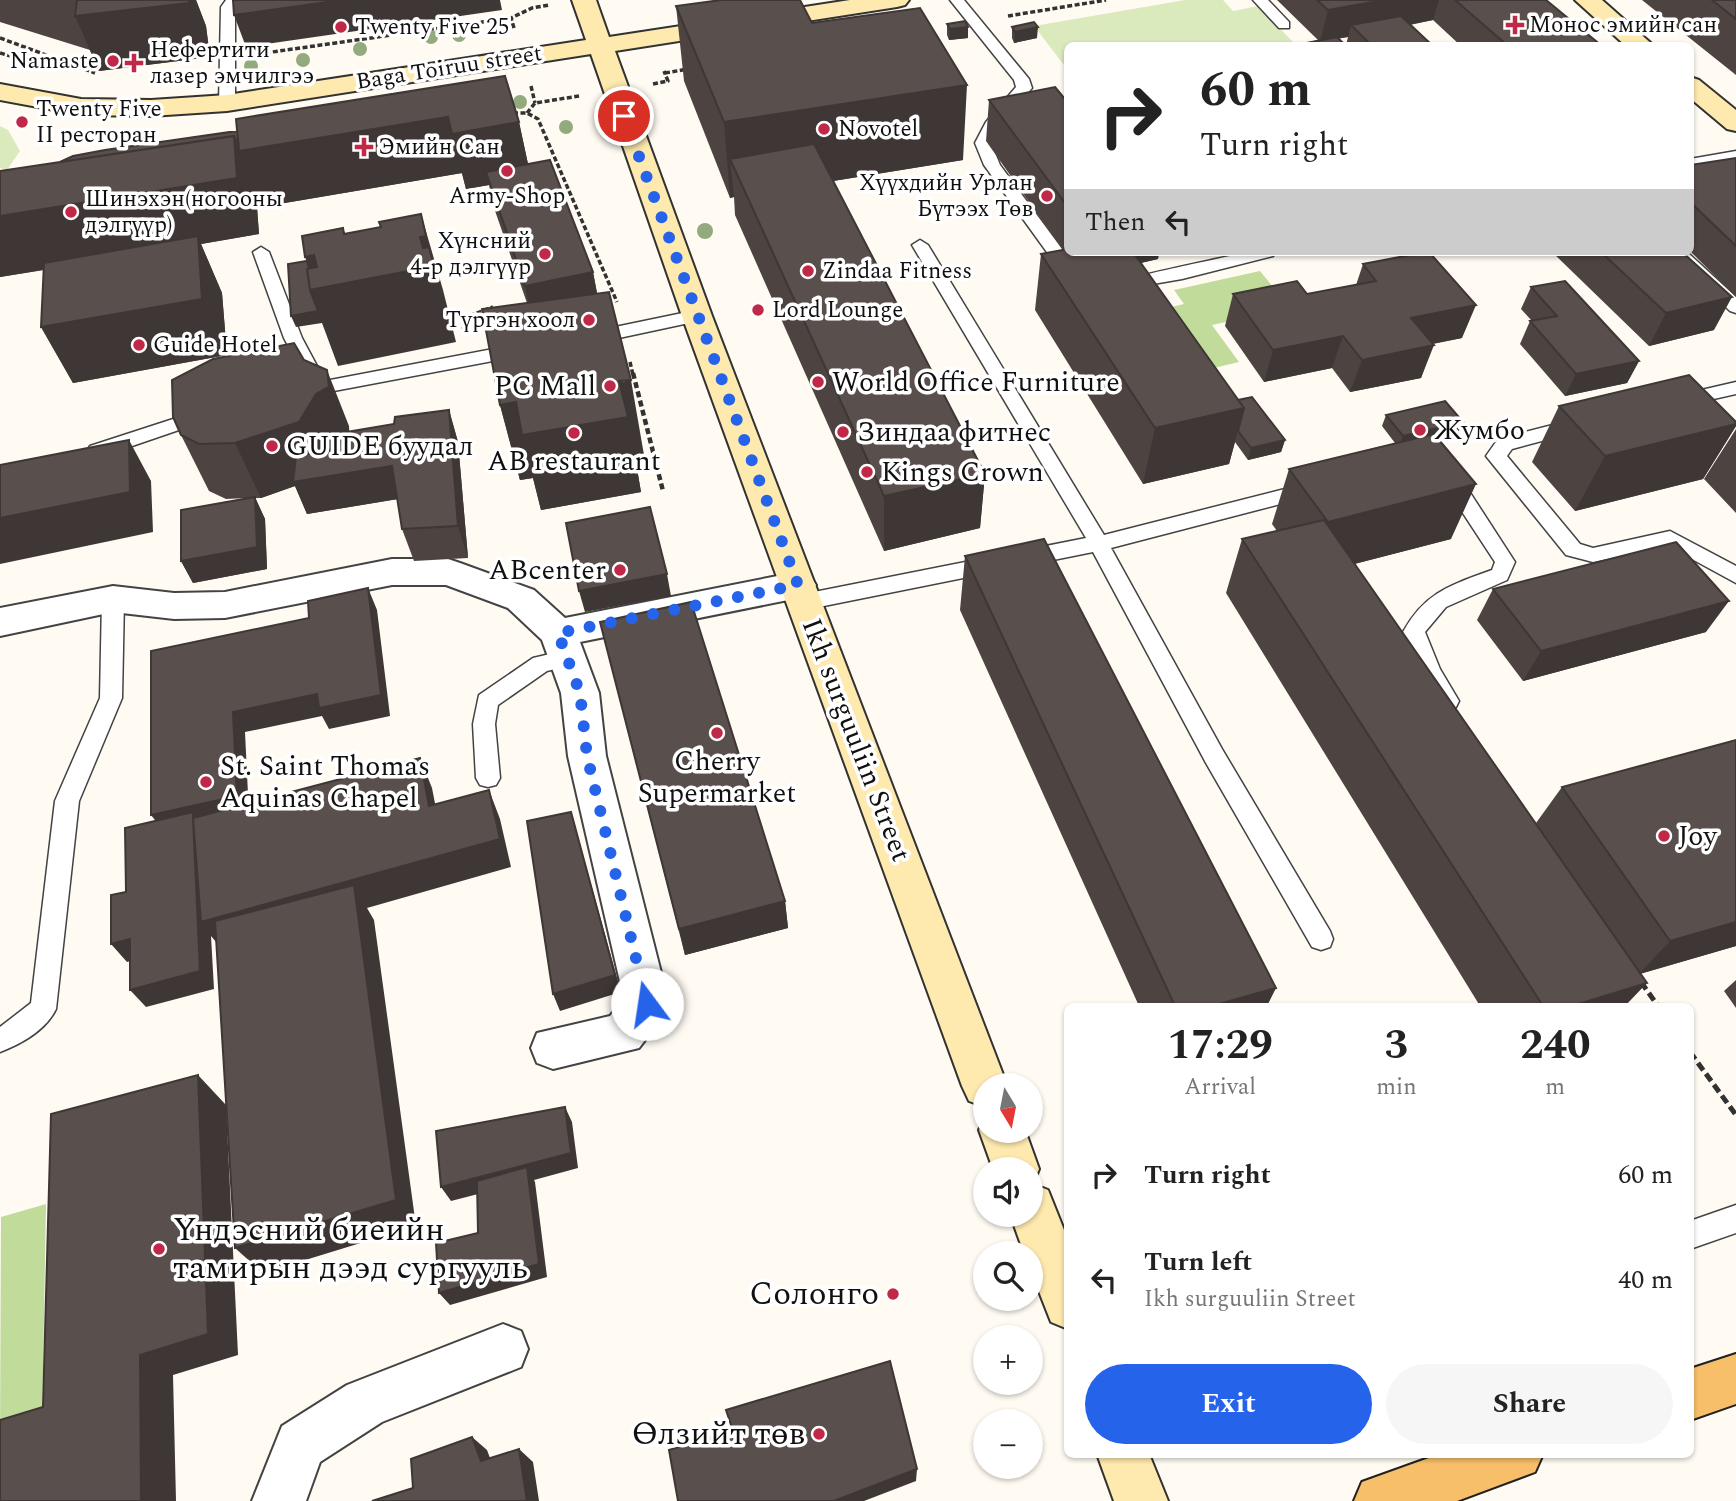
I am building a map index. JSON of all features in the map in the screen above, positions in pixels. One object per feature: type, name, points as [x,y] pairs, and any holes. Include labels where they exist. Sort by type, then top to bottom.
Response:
[{"type":"main road","name":"Ikh surguuliin Street","points":[[584,0],[598,46],[697,316],[980,1073]]},
{"type":"main road","name":"Baga Toiruu street","points":[[0,92],[81,107],[151,108],[227,103],[897,0]]},
{"type":"main road","points":[[1587,0],[1637,42]]},
{"type":"main road","points":[[1694,88],[1736,123]]},
{"type":"main road","points":[[1038,1227],[1064,1295]]},
{"type":"main road","points":[[1694,1394],[1736,1379]]},
{"type":"main road","points":[[1125,1458],[1141,1501]]},
{"type":"main road","points":[[1381,1501],[1505,1458]]},
{"type":"street","points":[[0,622],[113,599],[174,606],[225,605],[392,572],[448,572],[521,599],[562,646],[580,693],[587,756],[647,1004],[623,1034],[553,1048]]},
{"type":"street","points":[[562,646],[801,593]]},
{"type":"street","points":[[279,1501],[300,1444],[365,1403],[503,1349]]},
{"type":"lane","points":[[227,103],[228,7],[234,0]]},
{"type":"lane","points":[[957,0],[1021,79],[1024,88],[991,125],[983,142],[992,165],[1073,276],[1099,283],[1132,285],[1251,256]]},
{"type":"lane","points":[[1259,0],[1284,25]]},
{"type":"lane","points":[[1694,163],[1736,156]]},
{"type":"lane","points":[[920,245],[1098,542],[1214,756],[1321,939]]},
{"type":"lane","points":[[261,252],[293,338],[319,387]]},
{"type":"lane","points":[[1681,256],[1736,307]]},
{"type":"lane","points":[[571,342],[697,316]]},
{"type":"lane","points":[[279,396],[470,357],[533,348]]},
{"type":"lane","points":[[1660,405],[1736,388]]},
{"type":"lane","points":[[77,458],[159,428],[217,412]]},
{"type":"lane","points":[[1598,420],[1505,444],[1496,456],[1573,550],[1593,555],[1670,538],[1736,575]]},
{"type":"lane","points":[[1427,477],[1462,496],[1505,562],[1500,575],[1450,594],[1431,606],[1419,620],[1414,632],[1430,673],[1457,715]]},
{"type":"lane","points":[[801,593],[1098,542],[1244,509],[1328,484]]},
{"type":"lane","points":[[0,1040],[18,1031],[43,1009],[67,801],[111,698],[113,599]]},
{"type":"lane","points":[[488,778],[484,724],[486,701],[541,664],[562,646]]},
{"type":"lane","points":[[1694,1234],[1736,1219]]},
{"type":"path","points":[[529,0],[532,8]]},
{"type":"path","points":[[527,113],[535,103]]},
{"type":"path","points":[[503,113],[527,113],[538,119],[612,290],[663,491]]},
{"type":"path","points":[[462,336],[464,320],[468,315],[493,307]]},
{"type":"path","points":[[1636,975],[1656,1003]]},
{"type":"path","points":[[1694,1057],[1736,1115]]},
{"type":"green space","points":[[1185,0],[1223,0],[1233,11],[1258,6],[1293,42],[1064,42],[1064,65],[1034,26]]},
{"type":"green space","points":[[0,126],[8,130],[20,151],[7,170],[0,168]]},
{"type":"green space","points":[[1260,271],[1290,308],[1212,325],[1239,362],[1176,377],[1133,316],[1184,304],[1174,290]]},
{"type":"green space","points":[[46,1204],[42,1429],[0,1442],[1,1217]]},
{"type":"building","points":[[77,0],[189,0],[189,3],[75,16]]},
{"type":"building","points":[[233,0],[342,0],[234,15]]},
{"type":"building","points":[[721,0],[800,0],[812,23],[920,8],[967,85],[724,122],[676,6]]},
{"type":"building","points":[[1317,0],[1384,0],[1328,10]]},
{"type":"building","points":[[1455,0],[1546,0],[1597,42],[1503,42]]},
{"type":"building","points":[[1712,0],[1736,0],[1736,19]]},
{"type":"building","points":[[1401,16],[1429,42],[1368,42],[1351,25]]},
{"type":"building","points":[[965,21],[968,27],[950,29],[947,24]]},
{"type":"building","points":[[1034,22],[1038,27],[1015,32],[1012,27]]},
{"type":"building","points":[[1337,37],[1342,42],[1311,42]]},
{"type":"building","points":[[505,76],[519,122],[452,134],[448,117],[239,151],[236,119]]},
{"type":"building","points":[[1055,87],[1064,98],[1064,202],[989,100]]},
{"type":"building","points":[[237,131],[239,148],[234,136],[60,162],[73,156],[105,150]]},
{"type":"building","points":[[234,136],[237,178],[0,216],[0,171]]},
{"type":"building","points":[[814,144],[985,474],[884,496],[730,159]]},
{"type":"building","points":[[1736,158],[1736,246],[1694,206],[1694,164]]},
{"type":"building","name":"Хүнсний 4-р дэлгүүр","points":[[550,160],[593,272],[525,286],[486,172]]},
{"type":"building","points":[[421,214],[426,236],[420,237],[423,248],[429,247],[434,266],[310,290],[307,269],[317,267],[314,255],[305,257],[302,236],[343,228],[344,234],[381,227],[379,222]]},
{"type":"building","points":[[198,236],[202,299],[41,327],[44,263]]},
{"type":"building","points":[[1064,250],[1064,256],[1136,256],[1244,408],[1155,428],[1041,254]]},
{"type":"building","points":[[1405,256],[1433,256],[1476,305],[1411,318],[1434,345],[1362,360],[1343,336],[1273,350],[1233,294],[1297,281],[1307,294],[1376,281],[1363,264]]},
{"type":"building","points":[[1605,256],[1686,256],[1732,297],[1666,313]]},
{"type":"building","points":[[307,261],[310,290],[318,311],[291,316],[288,264]]},
{"type":"building","points":[[1565,281],[1639,361],[1576,374],[1530,321],[1557,316],[1531,287]]},
{"type":"building","points":[[609,292],[631,380],[619,381],[628,417],[522,435],[516,402],[500,405],[482,309]]},
{"type":"building","points":[[294,343],[304,360],[327,370],[329,387],[316,394],[299,422],[235,443],[199,444],[181,435],[173,417],[172,380],[213,359]]},
{"type":"building","points":[[1689,375],[1736,424],[1605,456],[1559,406]]},
{"type":"building","points":[[1252,397],[1285,440],[1251,448],[1238,431],[1244,408],[1238,400]]},
{"type":"building","points":[[1445,401],[1463,422],[1403,436],[1386,415]]},
{"type":"building","points":[[449,410],[458,526],[402,529],[392,466],[293,482],[296,456],[337,449],[347,432],[394,424],[395,417]]},
{"type":"building","points":[[1434,434],[1476,484],[1328,522],[1289,469]]},
{"type":"building","points":[[129,440],[130,492],[0,518],[0,465]]},
{"type":"building","points":[[255,497],[257,547],[181,561],[181,510]]},
{"type":"building","name":"ABcenter","points":[[650,507],[667,574],[579,591],[566,523]]},
{"type":"building","points":[[1324,520],[1647,983],[1582,1003],[1541,1003],[1242,539]]},
{"type":"building","points":[[1044,539],[1276,988],[1223,1003],[1174,1003],[965,556]]},
{"type":"building","points":[[1676,542],[1729,601],[1541,651],[1493,589]]},
{"type":"building","points":[[368,588],[381,695],[319,708],[317,694],[233,712],[237,796],[151,815],[151,651],[309,618],[308,601]]},
{"type":"building","points":[[691,602],[785,901],[679,929],[600,622]]},
{"type":"building","points":[[1736,740],[1736,922],[1670,941],[1562,787]]},
{"type":"building","points":[[420,758],[429,806],[489,790],[500,839],[201,922],[193,818]]},
{"type":"building","points":[[193,812],[200,971],[130,990],[130,939],[111,944],[111,895],[126,892],[125,828]]},
{"type":"building","points":[[571,812],[615,975],[553,994],[527,821]]},
{"type":"building","points":[[354,885],[396,1200],[235,1248],[215,921]]},
{"type":"building","name":"Үндэсний биеийн тамирын дээд сургууль","points":[[198,1075],[208,1334],[140,1355],[141,1501],[0,1501],[0,1420],[43,1407],[51,1114]]},
{"type":"building","points":[[565,1107],[571,1153],[441,1187],[436,1131]]},
{"type":"building","points":[[527,1167],[539,1264],[439,1293],[436,1243],[478,1233],[477,1181]]},
{"type":"building","name":"Өлзийт төв","points":[[890,1361],[917,1469],[834,1501],[678,1501],[669,1450],[733,1431],[726,1410]]},
{"type":"building","points":[[472,1437],[481,1461],[519,1449],[527,1501],[372,1501],[413,1488],[411,1459]]},
{"type":"place","name":"Монос эмийн сан","points":[[1515,25]]},
{"type":"place","name":"Twenty Five 25","points":[[341,27]]},
{"type":"place","name":"Namaste","points":[[113,61]]},
{"type":"place","name":"Нефертити лазер эмчилгээ","points":[[134,63]]},
{"type":"place","name":"Twenty Five II ресторан","points":[[22,122]]},
{"type":"place","name":"Novotel","points":[[824,129]]},
{"type":"place","name":"Эмийн Сан","points":[[364,147]]},
{"type":"place","name":"Army-Shop","points":[[507,171]]},
{"type":"place","name":"Хүүхдийн Урлан Бүтээх Төв","points":[[1047,196]]},
{"type":"place","name":"Шинэхэн(ногооны дэлгүүр)","points":[[71,212]]},
{"type":"place","name":"Хүнсний 4-р дэлгүүр","points":[[545,254]]},
{"type":"place","name":"Zindaa Fitness","points":[[808,271]]},
{"type":"place","name":"Lord Lounge","points":[[758,310]]},
{"type":"place","name":"Түргэн хоол","points":[[589,320]]},
{"type":"place","name":"Guide Hotel","points":[[139,345]]},
{"type":"place","name":"World Office Furniture","points":[[818,382]]},
{"type":"place","name":"PC Mall","points":[[610,386]]},
{"type":"place","name":"Жумбо","points":[[1420,430]]},
{"type":"place","name":"Зиндаа фитнес","points":[[843,432]]},
{"type":"place","name":"AB restaurant","points":[[574,433]]},
{"type":"place","name":"GUIDE буудал","points":[[272,446]]},
{"type":"place","name":"Kings Crown","points":[[867,472]]},
{"type":"place","name":"ABcenter","points":[[620,570]]},
{"type":"place","name":"Cherry Supermarket","points":[[717,733]]},
{"type":"place","name":"St. Saint Thomas Aquinas Chapel","points":[[206,782]]},
{"type":"place","name":"Joy","points":[[1664,836]]},
{"type":"place","name":"Үндэсний биеийн тамирын дээд сургууль","points":[[159,1249]]},
{"type":"place","name":"Солонго","points":[[893,1294]]},
{"type":"place","name":"Өлзийт төв","points":[[819,1434]]},
{"type":"route","points":[[624,116],[798,585],[558,633],[580,693],[587,756],[647,1004]]}]
